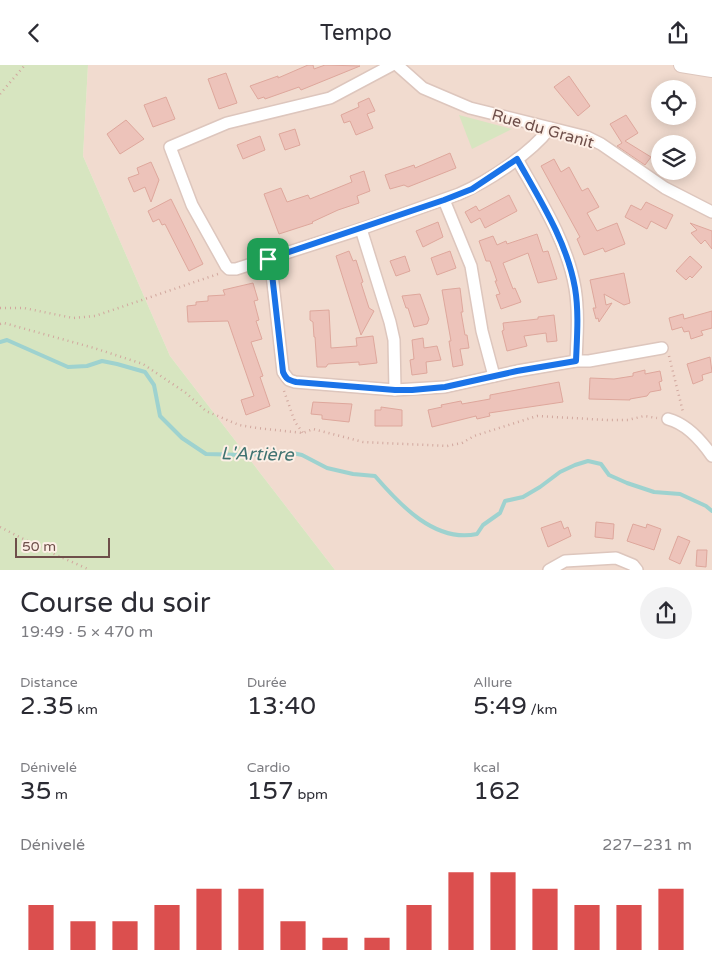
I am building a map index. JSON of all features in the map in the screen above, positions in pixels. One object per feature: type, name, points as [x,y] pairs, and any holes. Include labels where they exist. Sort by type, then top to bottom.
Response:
[{"type":"street","points":[[392,65],[330,98],[227,123],[170,147],[192,205],[229,269],[236,269],[361,229],[472,189],[517,159],[543,137],[550,128]]},
{"type":"street","name":"Rue du Granit","points":[[397,65],[423,88],[470,107],[587,137],[601,144],[665,188],[712,212]]},
{"type":"street","points":[[681,65],[712,70]]},
{"type":"street","points":[[517,159],[553,225],[572,274],[577,306],[576,361]]},
{"type":"street","points":[[444,200],[471,266],[482,331],[494,376]]},
{"type":"street","points":[[361,229],[394,339],[395,390]]},
{"type":"street","points":[[268,259],[272,274],[283,372],[285,377],[296,382],[395,390],[445,387],[576,361],[589,361],[662,348]]},
{"type":"street","points":[[668,419],[683,424],[698,438],[712,456]]},
{"type":"street","points":[[549,570],[565,561],[616,558],[633,565],[637,570]]},
{"type":"path","points":[[0,93],[25,65]]},
{"type":"path","points":[[0,308],[24,308],[73,318],[95,317],[229,269]]},
{"type":"path","points":[[0,324],[4,323],[94,348],[143,364],[186,393],[206,411],[240,425],[303,433],[313,429],[363,442],[447,446],[462,443],[474,436],[537,417],[607,421],[628,420],[644,416],[668,419]]},
{"type":"path","points":[[662,348],[668,353],[683,414],[683,424]]},
{"type":"path","points":[[284,393],[295,422],[303,433]]},
{"type":"path","points":[[0,527],[90,570]]},
{"type":"shaded area","points":[[88,65],[712,65],[712,570],[335,570],[170,356],[83,156]]},
{"type":"green space","points":[[0,65],[88,65],[83,156],[170,356],[335,570],[0,570]]},
{"type":"green space","points":[[459,115],[512,129],[472,149]]},
{"type":"building","points":[[308,65],[313,65],[314,69],[325,65],[360,66],[301,90],[299,87],[265,99],[264,97],[258,99],[250,86],[278,76],[278,78]]},
{"type":"building","points":[[226,73],[237,103],[219,109],[208,79]]},
{"type":"building","points":[[569,76],[590,106],[578,116],[554,87]]},
{"type":"building","points":[[166,97],[175,119],[153,127],[144,105]]},
{"type":"building","points":[[369,98],[375,111],[367,114],[373,128],[356,135],[350,121],[344,123],[341,115],[359,107],[358,103]]},
{"type":"building","points":[[626,115],[638,133],[625,141],[651,157],[645,165],[617,146],[622,143],[610,124]]},
{"type":"building","points":[[126,120],[144,139],[120,154],[107,134]]},
{"type":"building","points":[[295,129],[300,145],[285,150],[279,134]]},
{"type":"building","points":[[260,136],[265,150],[243,159],[237,145]]},
{"type":"building","points":[[450,153],[456,168],[408,187],[404,185],[390,189],[385,175],[414,165],[415,168]]},
{"type":"building","points":[[554,159],[561,172],[569,167],[582,191],[588,188],[599,207],[587,213],[597,231],[617,223],[625,244],[605,252],[603,248],[584,255],[577,239],[580,237],[541,166]]},
{"type":"building","points":[[151,162],[159,180],[151,202],[145,187],[134,192],[128,178],[139,174],[137,168]]},
{"type":"building","points":[[364,171],[370,191],[357,196],[359,203],[338,210],[313,223],[279,234],[264,194],[281,188],[287,202],[308,195],[310,199],[352,182],[350,176]]},
{"type":"building","points":[[509,195],[517,211],[485,228],[480,218],[471,223],[465,212],[476,206],[479,211]]},
{"type":"building","points":[[171,199],[203,264],[189,271],[165,224],[162,225],[159,219],[153,222],[148,211]]},
{"type":"building","points":[[646,202],[673,215],[666,229],[651,221],[647,229],[625,217],[631,205],[641,210]]},
{"type":"building","points":[[438,222],[443,237],[423,247],[416,231]]},
{"type":"building","points":[[690,223],[712,231],[712,249],[705,240],[701,244],[691,233],[697,230]]},
{"type":"building","points":[[537,234],[543,252],[548,251],[557,279],[538,283],[528,253],[503,263],[513,289],[515,288],[521,302],[501,309],[496,295],[500,294],[495,281],[497,281],[490,261],[486,261],[479,241],[493,236],[497,245],[506,241],[507,244]]},
{"type":"building","points":[[349,251],[353,261],[356,260],[369,308],[374,311],[361,335],[336,256]]},
{"type":"building","points":[[450,251],[456,268],[437,275],[431,258]]},
{"type":"building","points":[[405,256],[410,271],[396,276],[390,261]]},
{"type":"building","points":[[690,256],[702,267],[692,278],[690,276],[686,280],[676,271]]},
{"type":"building","points":[[624,273],[630,303],[624,305],[604,294],[606,305],[612,303],[599,322],[598,318],[596,319],[593,308],[596,308],[590,280]]},
{"type":"building","points":[[253,283],[258,300],[254,301],[259,320],[256,321],[262,339],[251,342],[263,376],[260,377],[270,406],[246,415],[241,400],[254,396],[228,321],[188,322],[187,306],[196,305],[196,302],[208,301],[208,296],[225,295],[223,290]]},
{"type":"building","points":[[460,288],[463,312],[461,312],[469,348],[460,349],[463,365],[453,367],[449,341],[451,341],[442,290]]},
{"type":"building","points":[[420,294],[429,319],[427,324],[414,327],[402,296]]},
{"type":"building","points":[[329,310],[331,348],[357,346],[356,338],[373,336],[377,363],[359,365],[359,362],[328,364],[326,367],[317,367],[315,337],[313,322],[310,320],[310,311]]},
{"type":"building","points":[[712,311],[712,328],[701,331],[703,335],[691,339],[689,331],[684,332],[682,327],[672,330],[669,318],[683,314],[684,319]]},
{"type":"building","points":[[554,315],[557,341],[547,342],[546,333],[524,336],[527,346],[507,351],[502,331],[504,330],[503,323]]},
{"type":"building","points":[[423,338],[424,348],[437,346],[441,360],[426,362],[427,373],[412,375],[410,360],[414,359],[412,340]]},
{"type":"building","points":[[710,357],[712,372],[702,375],[703,380],[693,384],[687,364]]},
{"type":"building","points":[[645,370],[645,374],[660,371],[662,381],[659,382],[661,390],[630,400],[589,399],[590,378],[614,379],[633,376],[633,373]]},
{"type":"building","points":[[559,382],[563,402],[489,413],[490,416],[477,419],[476,416],[432,427],[428,410],[442,407],[441,405],[461,401],[462,404],[490,399],[490,395]]},
{"type":"building","points":[[313,402],[352,404],[349,422],[322,419],[322,415],[311,414]]},
{"type":"building","points":[[381,407],[402,410],[402,426],[375,426],[375,410],[381,410]]},
{"type":"building","points":[[561,521],[564,529],[568,527],[571,536],[548,547],[541,528]]},
{"type":"building","points":[[596,522],[614,524],[613,539],[595,537]]},
{"type":"building","points":[[633,524],[646,528],[647,524],[661,529],[654,550],[627,541]]},
{"type":"building","points":[[678,536],[690,541],[680,564],[669,559]]},
{"type":"building","points":[[697,550],[707,550],[706,567],[696,566]]},
{"type":"waterway","name":"L'Artière","points":[[0,342],[7,340],[68,367],[87,366],[102,361],[145,372],[154,385],[160,416],[182,438],[206,454],[246,455],[288,452],[302,455],[327,468],[353,474],[375,476],[407,509],[433,527],[447,533],[477,534],[483,525],[500,513],[505,501],[523,497],[560,472],[588,461],[601,464],[609,475],[627,483],[654,492],[680,494],[706,506],[712,511]]},
{"type":"route","points":[[517,159],[553,225],[572,274],[577,306],[576,361],[517,371],[445,387],[412,390],[289,380],[283,372],[272,274],[268,259],[361,229],[472,189],[517,159]]}]
